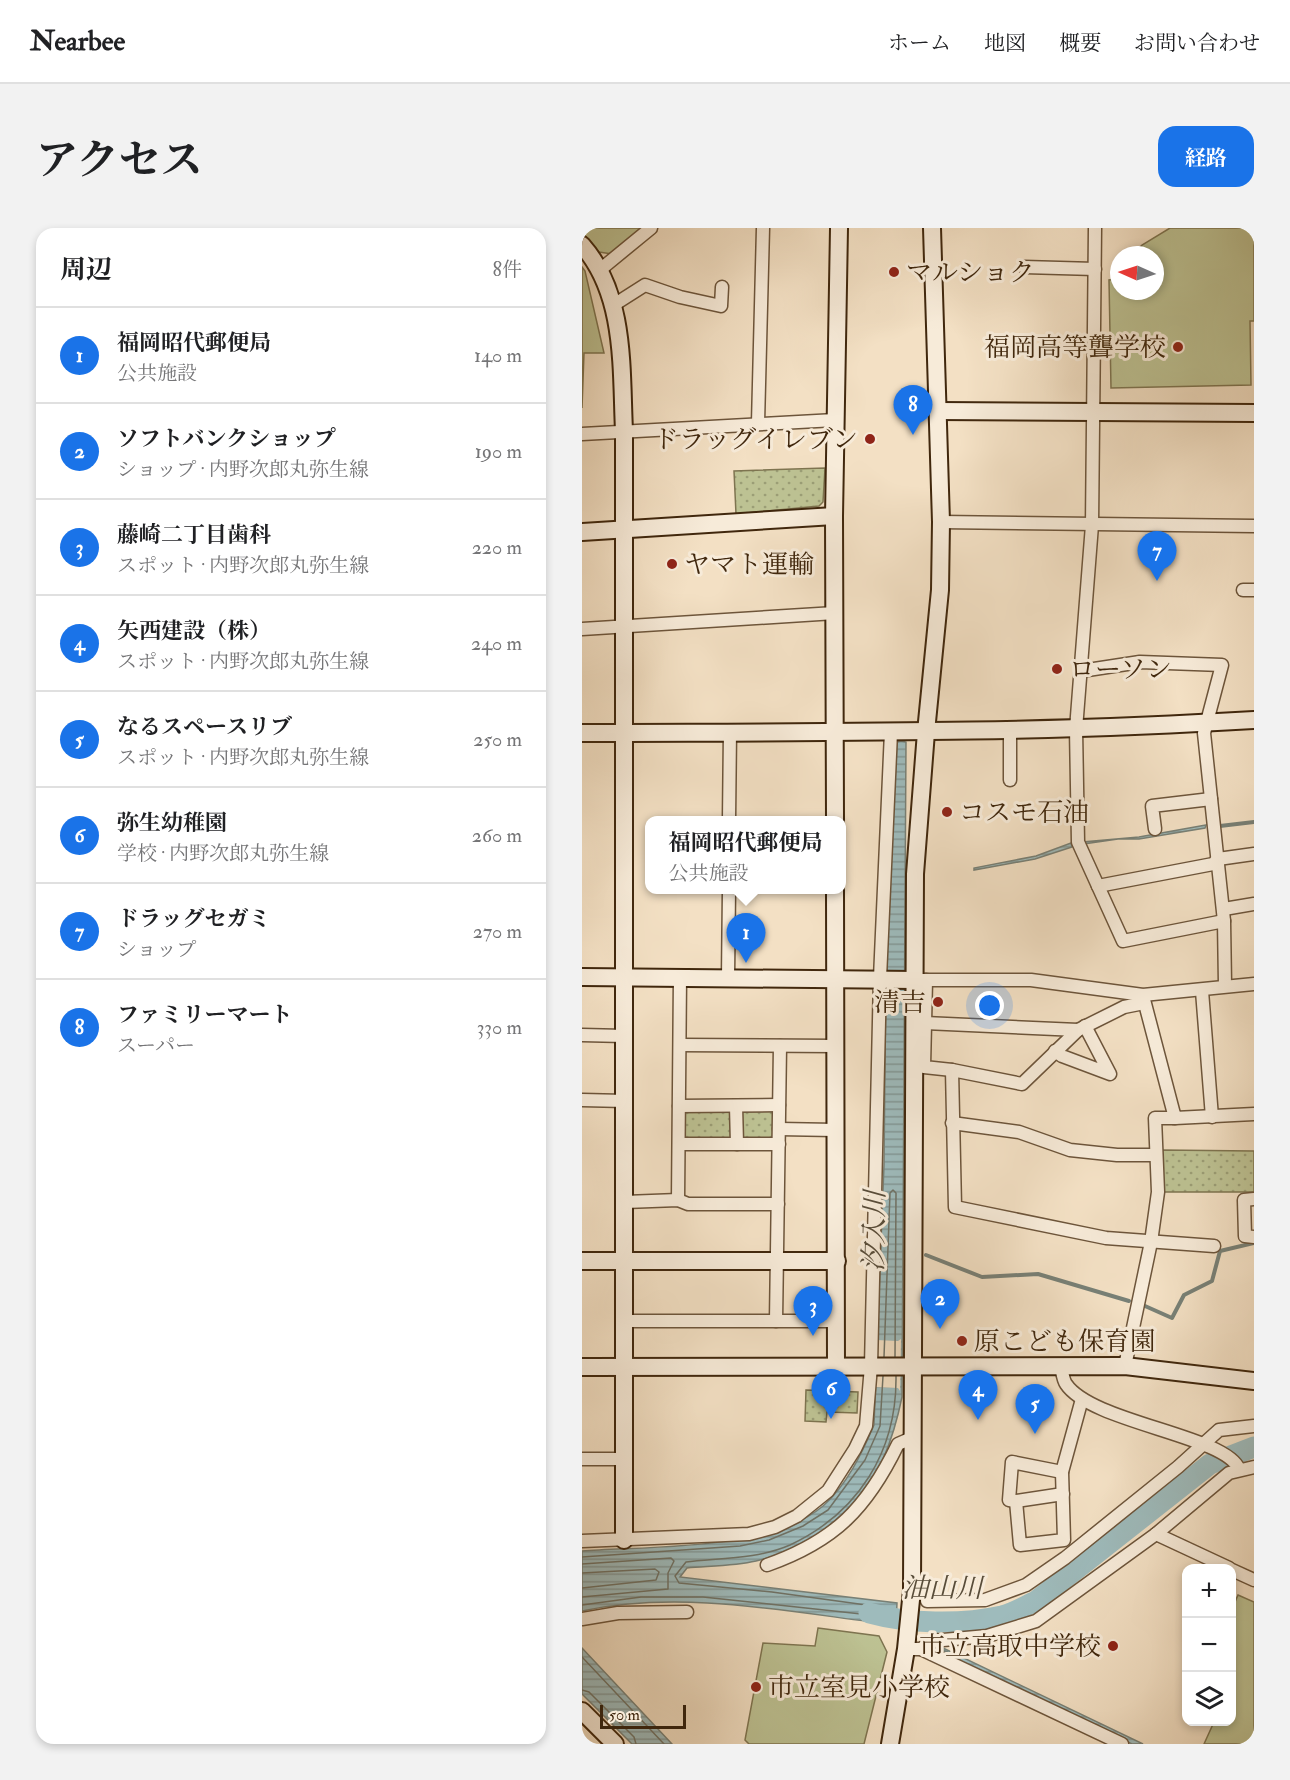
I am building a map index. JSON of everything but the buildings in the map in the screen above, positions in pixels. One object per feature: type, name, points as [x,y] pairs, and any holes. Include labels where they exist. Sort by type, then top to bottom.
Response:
[{"type":"street","points":[[602,270],[651,228]]},
{"type":"street","points":[[758,423],[764,228]]},
{"type":"street","points":[[835,816],[834,516],[839,228]]},
{"type":"street","points":[[890,1744],[919,1601],[914,1437],[915,874],[940,590],[941,522],[932,228]]},
{"type":"street","points":[[1095,228],[1095,411],[1092,525],[1076,729],[1078,842],[1123,941],[1224,915],[1254,904]]},
{"type":"street","points":[[582,246],[602,270],[620,333],[624,431],[622,530],[624,1540]]},
{"type":"street","points":[[1024,267],[1095,269]]},
{"type":"street","points":[[612,306],[645,285],[680,297],[721,306],[722,287]]},
{"type":"street","points":[[937,411],[1254,413]]},
{"type":"street","points":[[582,434],[835,420]]},
{"type":"street","points":[[582,532],[834,516]]},
{"type":"street","points":[[941,522],[1254,526]]},
{"type":"street","points":[[582,629],[835,613]]},
{"type":"street","points":[[1081,671],[1140,662],[1222,665],[1204,733],[1224,915],[1225,985]]},
{"type":"street","points":[[582,733],[730,731],[836,734],[1076,729],[1254,720]]},
{"type":"street","points":[[1010,730],[1010,780]]},
{"type":"street","points":[[729,816],[730,731]]},
{"type":"street","points":[[582,1541],[748,1534],[775,1527],[797,1516],[828,1491],[855,1449],[866,1426],[871,1366],[880,978],[891,732]]},
{"type":"street","points":[[1155,829],[1152,807],[1211,799]]},
{"type":"street","points":[[1098,886],[1254,854]]},
{"type":"street","points":[[728,977],[729,894]]},
{"type":"street","points":[[835,894],[836,1366]]},
{"type":"street","points":[[582,977],[1031,980],[1143,999]]},
{"type":"street","points":[[678,1200],[680,978]]},
{"type":"street","points":[[914,980],[925,1023],[924,1067],[952,1070],[1022,1084],[1081,1028],[1124,1007],[1143,999],[1202,991],[1225,985],[1254,984]]},
{"type":"street","points":[[1202,991],[1212,1117]]},
{"type":"street","points":[[1143,999],[1174,1118]]},
{"type":"street","points":[[925,1023],[1081,1028]]},
{"type":"street","points":[[1055,1051],[1062,1056],[1110,1074],[1081,1028]]},
{"type":"street","points":[[582,1035],[624,1036]]},
{"type":"street","points":[[680,1045],[835,1046]]},
{"type":"street","points":[[776,1321],[780,1046]]},
{"type":"street","points":[[952,1070],[955,1207],[1106,1238],[1214,1246]]},
{"type":"street","points":[[582,1100],[624,1101]]},
{"type":"street","points":[[679,1106],[779,1105]]},
{"type":"street","points":[[736,1106],[737,1144]]},
{"type":"street","points":[[1125,1366],[1151,1242],[1158,1192],[1155,1118],[1254,1114]]},
{"type":"street","points":[[952,1123],[1019,1132],[1070,1150],[1118,1155],[1156,1155]]},
{"type":"street","points":[[779,1129],[835,1130]]},
{"type":"street","points":[[679,1144],[779,1144]]},
{"type":"street","points":[[1254,1199],[1244,1200],[1245,1236],[1254,1237]]},
{"type":"street","points":[[625,1202],[678,1200],[688,1204],[778,1204]]},
{"type":"street","points":[[582,1261],[837,1261]]},
{"type":"street","points":[[625,1321],[837,1321]]},
{"type":"street","points":[[582,1366],[1125,1366],[1254,1381]]},
{"type":"street","points":[[1061,1366],[1065,1383],[1082,1399],[1207,1446],[1238,1466],[1254,1467]]},
{"type":"street","points":[[1016,1501],[1020,1545],[1064,1540],[1062,1472],[1082,1399]]},
{"type":"street","points":[[919,1601],[985,1600],[1026,1585],[1065,1558],[1207,1446],[1219,1430],[1254,1426]]},
{"type":"street","points":[[767,1565],[794,1556],[847,1522],[870,1496],[898,1444],[914,1437]]},
{"type":"street","points":[[582,1459],[624,1459]]},
{"type":"street","points":[[1062,1472],[1012,1462],[1009,1500],[1063,1494]]},
{"type":"street","points":[[911,1644],[987,1636],[1036,1621],[1156,1534],[1238,1466]]},
{"type":"street","points":[[1156,1534],[1219,1564]]},
{"type":"street","points":[[1236,1572],[1254,1580]]},
{"type":"street","points":[[582,1619],[618,1612],[687,1612]]},
{"type":"street","points":[[911,1644],[1122,1744]]},
{"type":"street","points":[[582,1711],[615,1744]]},
{"type":"green space","points":[[582,228],[643,228],[612,254],[599,252],[582,232]]},
{"type":"green space","name":"福岡高等聾学校","points":[[1170,228],[1254,228],[1254,321],[1250,321],[1251,385],[1111,388],[1109,280],[1110,300],[1164,300],[1164,246],[1142,245]]},
{"type":"green space","points":[[582,267],[585,271],[604,353],[584,353],[582,408]]},
{"type":"green space","points":[[825,468],[823,502],[819,506],[736,514],[734,471]]},
{"type":"green space","points":[[688,1108],[776,1110],[775,1136],[770,1141],[689,1140],[684,1137],[684,1113]]},
{"type":"green space","points":[[1162,1150],[1254,1151],[1254,1192],[1161,1192]]},
{"type":"green space","points":[[806,1390],[858,1392],[857,1413],[827,1412],[826,1422],[805,1421]]},
{"type":"green space","points":[[1238,1595],[1254,1602],[1254,1744],[1204,1744],[1212,1726],[1236,1726],[1236,1600]]},
{"type":"green space","points":[[818,1628],[879,1636],[887,1652],[864,1744],[749,1744],[745,1740],[763,1643],[815,1646]]},
{"type":"water","points":[[897,742],[906,742],[902,1397],[894,1428],[872,1482],[856,1504],[837,1523],[814,1538],[787,1551],[756,1561],[687,1568],[680,1577],[897,1603],[896,1625],[778,1609],[699,1603],[660,1602],[582,1611],[582,1551],[708,1544],[773,1531],[800,1521],[832,1498],[847,1479],[874,1425],[884,1165],[886,962]]},
{"type":"water","points":[[1206,825],[1205,828],[1139,839],[1118,839],[1084,844],[1083,842],[1139,837]]},
{"type":"water","points":[[1071,843],[1072,847],[1035,859],[974,870],[974,868],[1036,856]]},
{"type":"water","points":[[582,1648],[672,1744],[632,1744],[582,1694]]},
{"type":"water","points":[[943,1648],[1143,1744],[1132,1744],[942,1654]]},
{"type":"pier","points":[[901,1339],[900,1391],[898,1388],[874,1387],[876,1340],[898,1341]]},
{"type":"waterway","points":[[1220,826],[1254,822]]},
{"type":"waterway","points":[[1145,1306],[1172,1318],[1184,1295],[1212,1281],[1220,1251],[1254,1243]]},
{"type":"waterway","points":[[926,1255],[982,1277],[1038,1274],[1129,1301]]},
{"type":"waterway","name":"油山川","points":[[869,1613],[918,1621],[952,1622],[986,1619],[1015,1611],[1036,1601],[1210,1464],[1254,1447]]},
{"type":"waterway","points":[[937,1620],[937,1631]]},
{"type":"waterway","points":[[936,1648],[947,1653]]},
{"type":"place","name":"マルショク","points":[[894,272]]},
{"type":"place","name":"福岡高等聾学校","points":[[1178,347]]},
{"type":"place","name":"ファミリーマート","points":[[913,435]]},
{"type":"place","name":"ドラッグイレブン","points":[[870,439]]},
{"type":"place","name":"ヤマト運輸","points":[[672,564]]},
{"type":"place","name":"ドラッグセガミ","points":[[1157,581]]},
{"type":"place","name":"ローソン","points":[[1057,669]]},
{"type":"place","name":"コスモ石油","points":[[947,812]]},
{"type":"place","name":"福岡昭代郵便局","points":[[746,963]]},
{"type":"place","name":"清吉","points":[[938,1002]]},
{"type":"place","name":"ソフトバンクショップ","points":[[940,1329]]},
{"type":"place","name":"藤崎二丁目歯科","points":[[813,1336]]},
{"type":"place","name":"原こども保育園","points":[[962,1341]]},
{"type":"place","name":"弥生幼稚園","points":[[831,1419]]},
{"type":"place","name":"矢西建設（株）","points":[[978,1420]]},
{"type":"place","name":"なるスペースリブ","points":[[1035,1434]]},
{"type":"place","name":"市立高取中学校","points":[[1113,1646]]},
{"type":"place","name":"市立室見小学校","points":[[756,1687]]},
{"type":"water label","name":"汐入川","points":[[874,1231]]}]
